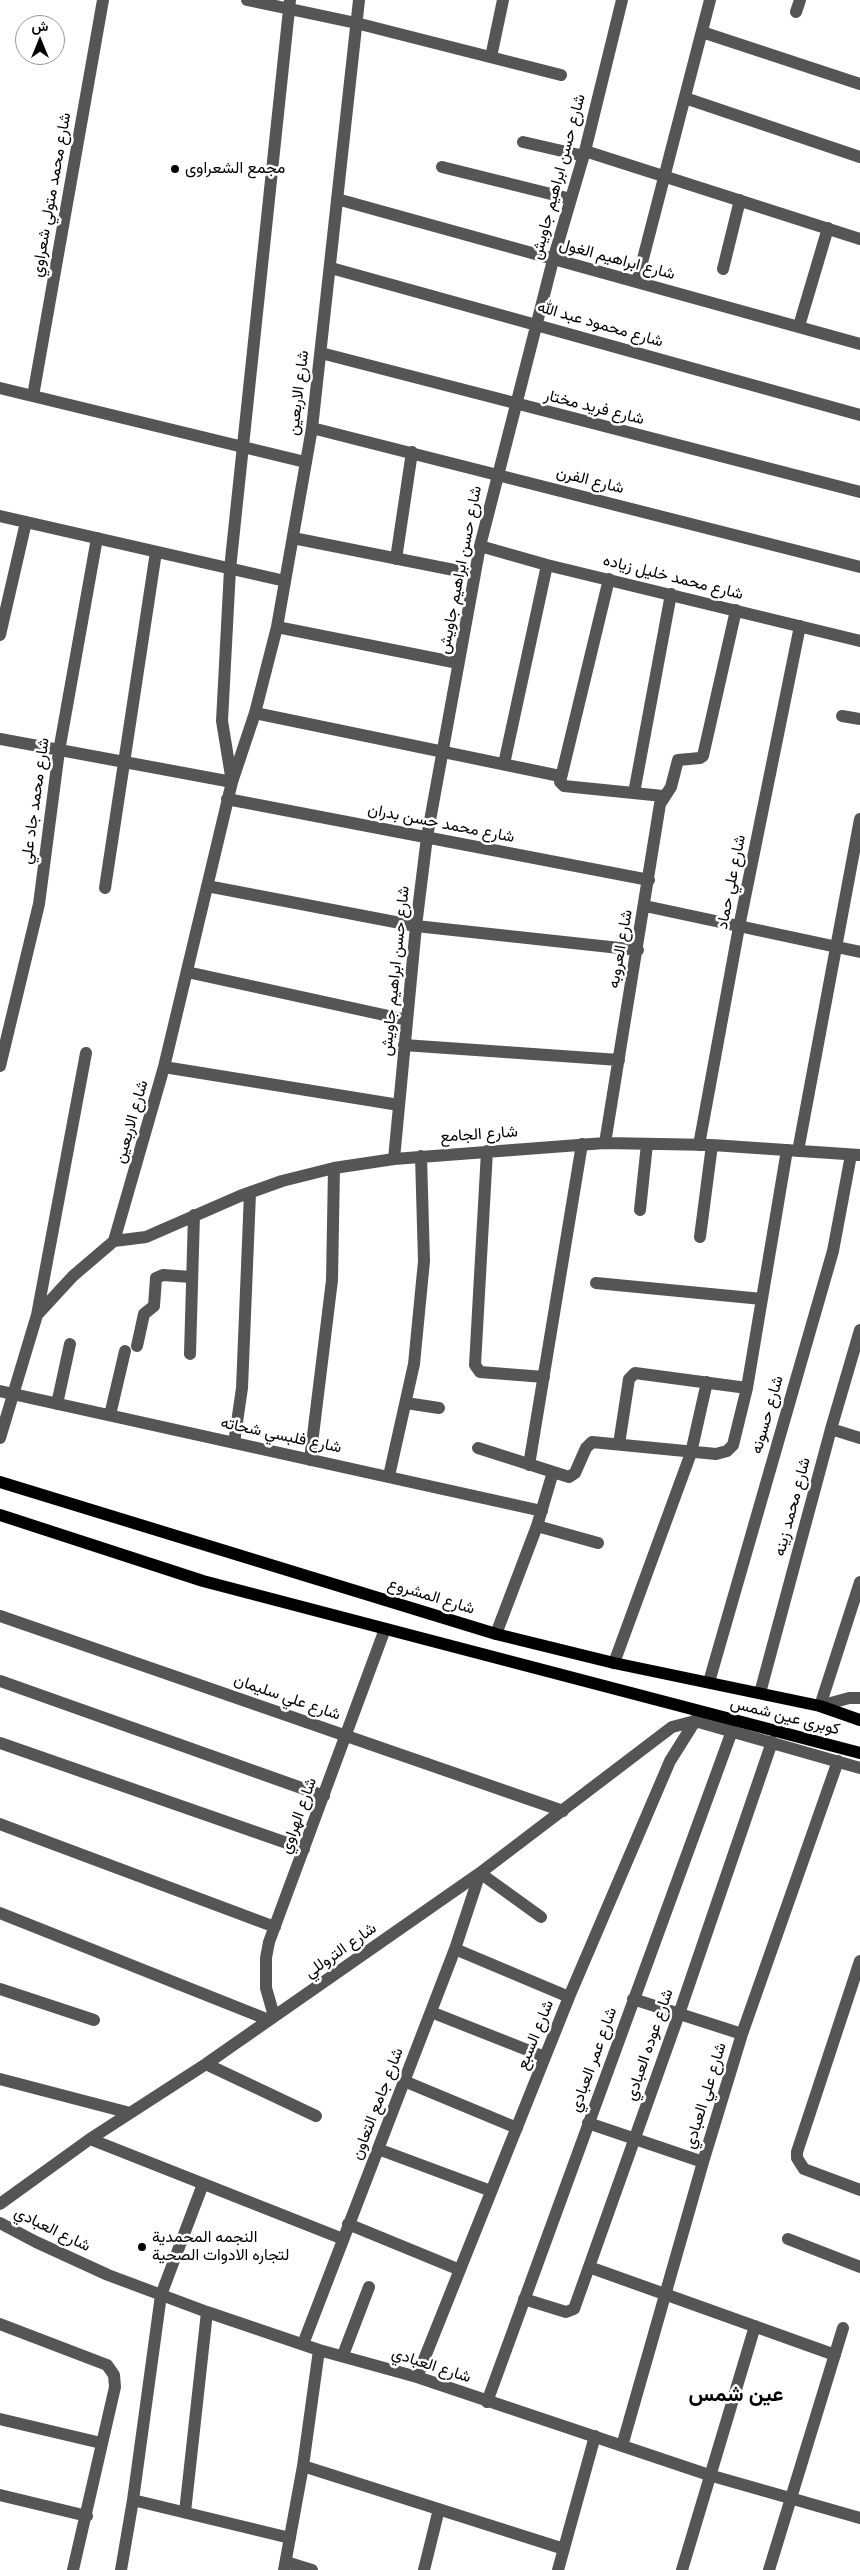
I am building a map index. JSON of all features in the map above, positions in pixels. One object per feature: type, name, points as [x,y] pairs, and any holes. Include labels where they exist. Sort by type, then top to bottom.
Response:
[{"type":"main road","name":"شارع المشروع","points":[[0,1482],[496,1634],[614,1663],[820,1706]]},
{"type":"main road","points":[[0,1515],[203,1581],[385,1629],[698,1717]]},
{"type":"main road","name":"كوبرى عين شمس","points":[[820,1706],[860,1720]]},
{"type":"main road","name":"كوبرى عين شمس","points":[[698,1717],[860,1753]]},
{"type":"street","name":"شارع محمد متولي شعراوي","points":[[33,396],[103,0]]},
{"type":"street","points":[[247,0],[290,4],[356,23],[561,75]]},
{"type":"street","name":"شارع الاربعين","points":[[114,1240],[164,1067],[232,782],[255,713],[277,627],[312,428],[331,268],[358,0]]},
{"type":"street","points":[[491,57],[503,0]]},
{"type":"street","name":"شارع حسن ابراهيم جاويش","points":[[394,1159],[416,926],[427,838],[474,574],[497,473],[553,260],[572,199],[622,0]]},
{"type":"street","points":[[637,282],[710,0]]},
{"type":"street","name":"شارع الاربعين","points":[[232,782],[222,721],[230,569],[290,4]]},
{"type":"street","points":[[702,32],[860,84]]},
{"type":"street","points":[[684,98],[860,158]]},
{"type":"street","points":[[523,142],[584,153],[664,176],[860,238]]},
{"type":"street","points":[[442,167],[572,199]]},
{"type":"street","name":"شارع ابراهيم الغول","points":[[337,199],[860,344]]},
{"type":"street","points":[[723,269],[740,200]]},
{"type":"street","points":[[799,326],[828,228]]},
{"type":"street","name":"شارع محمود عبد الله","points":[[331,268],[860,415]]},
{"type":"street","name":"شارع فريد مختار","points":[[321,353],[860,492]]},
{"type":"street","points":[[0,388],[305,462]]},
{"type":"street","name":"شارع الفرن","points":[[312,428],[497,473],[860,567]]},
{"type":"street","points":[[396,559],[412,452]]},
{"type":"street","points":[[0,516],[285,581]]},
{"type":"street","points":[[0,636],[26,522]]},
{"type":"street","name":"شارع محمد جاد علي","points":[[0,1066],[38,904],[58,751],[97,538]]},
{"type":"street","points":[[293,538],[474,574]]},
{"type":"street","name":"شارع محمد خليل زياده","points":[[480,546],[547,565],[860,641]]},
{"type":"street","points":[[105,888],[156,552]]},
{"type":"street","points":[[504,764],[547,565]]},
{"type":"street","points":[[610,579],[560,782],[564,786],[663,796]]},
{"type":"street","points":[[634,793],[671,594]]},
{"type":"street","name":"شارع العروبه","points":[[605,1142],[663,796],[671,787],[676,763],[681,758],[700,758],[703,756],[736,610]]},
{"type":"street","name":"شارع علي حماد","points":[[699,1144],[739,927],[800,626]]},
{"type":"street","points":[[277,627],[458,663]]},
{"type":"street","points":[[255,713],[560,776]]},
{"type":"street","points":[[842,716],[860,719]]},
{"type":"street","points":[[0,739],[232,782]]},
{"type":"street","name":"شارع محمد حسن بدران","points":[[228,799],[649,880]]},
{"type":"street","points":[[478,1448],[529,1465],[572,1476],[586,1448],[592,1442],[716,1454],[727,1451],[733,1445],[746,1388],[792,1150],[836,947],[860,819]]},
{"type":"street","points":[[207,886],[416,926],[638,950]]},
{"type":"street","points":[[645,906],[860,952]]},
{"type":"street","points":[[187,972],[407,1020]]},
{"type":"street","points":[[404,1045],[619,1060]]},
{"type":"street","points":[[0,1438],[37,1314],[86,1053]]},
{"type":"street","points":[[164,1067],[399,1104]]},
{"type":"street","name":"شارع الجامع","points":[[114,1240],[146,1236],[250,1192],[282,1181],[334,1168],[394,1159],[605,1142],[699,1144],[856,1155]]},
{"type":"street","points":[[529,1465],[582,1144]]},
{"type":"street","points":[[640,1210],[647,1144]]},
{"type":"street","points":[[700,1236],[712,1145]]},
{"type":"street","points":[[487,1151],[475,1365],[480,1372],[544,1377]]},
{"type":"street","name":"شارع حسونه","points":[[708,1682],[833,1250],[856,1155]]},
{"type":"street","points":[[390,1476],[414,1364],[424,1260],[421,1156]]},
{"type":"street","points":[[310,1460],[332,1280],[334,1168]]},
{"type":"street","points":[[234,1443],[242,1388],[250,1192]]},
{"type":"street","points":[[190,1354],[194,1215]]},
{"type":"street","points":[[37,1314],[73,1276],[114,1240]]},
{"type":"street","points":[[110,1415],[144,1314],[154,1306],[156,1278],[162,1275],[191,1277]]},
{"type":"street","points":[[596,1282],[762,1299]]},
{"type":"street","name":"شارع محمد زينه","points":[[760,1693],[831,1429],[860,1330]]},
{"type":"street","points":[[57,1404],[70,1344]]},
{"type":"street","points":[[619,1444],[631,1375],[639,1372],[746,1388]]},
{"type":"street","points":[[614,1663],[691,1453],[707,1382]]},
{"type":"street","name":"شارع فلبسي شحاته","points":[[0,1391],[542,1511]]},
{"type":"street","points":[[406,1403],[439,1408]]},
{"type":"street","points":[[831,1429],[860,1438]]},
{"type":"street","points":[[496,1634],[537,1526],[553,1472]]},
{"type":"street","points":[[537,1526],[598,1543]]},
{"type":"street","points":[[820,1706],[860,1582]]},
{"type":"street","name":"شارع علي سليمان","points":[[0,1616],[563,1811]]},
{"type":"street","name":"شارع الهراوي","points":[[271,2018],[266,1988],[266,1958],[275,1927],[385,1629]]},
{"type":"street","points":[[0,1681],[324,1796]]},
{"type":"street","name":"شارع المشروع","points":[[820,1706],[849,1698],[860,1698]]},
{"type":"street","points":[[698,1717],[732,1731],[860,1768]]},
{"type":"street","name":"شارع التروللي","points":[[0,2204],[90,2139],[206,2064],[480,1873],[665,1732],[698,1717]]},
{"type":"street","name":"شارع السبع","points":[[417,2378],[569,1997],[670,1761],[698,1717]]},
{"type":"street","name":"شارع عمر العبادي","points":[[487,2402],[732,1731]]},
{"type":"street","name":"شارع عوده العبادي","points":[[524,2299],[570,2312],[589,2267],[679,2014],[772,1742]]},
{"type":"street","points":[[0,1743],[304,1849]]},
{"type":"street","name":"شارع علي العبادي","points":[[622,2446],[664,2294],[742,2034],[838,1761]]},
{"type":"street","points":[[0,1824],[275,1927]]},
{"type":"street","points":[[480,1873],[541,1917]]},
{"type":"street","name":"شارع جامع التعاون","points":[[302,2344],[455,1949],[480,1873]]},
{"type":"street","points":[[0,1913],[271,2018]]},
{"type":"street","points":[[455,1949],[569,1997]]},
{"type":"street","points":[[860,1961],[854,1995],[797,2152],[797,2158],[804,2169],[860,2190]]},
{"type":"street","points":[[0,1989],[94,2020]]},
{"type":"street","points":[[633,1999],[742,2034]]},
{"type":"street","points":[[431,2012],[544,2057]]},
{"type":"street","points":[[206,2064],[316,2116]]},
{"type":"street","points":[[0,2079],[130,2113]]},
{"type":"street","points":[[404,2081],[517,2128]]},
{"type":"street","points":[[588,2123],[703,2162]]},
{"type":"street","points":[[90,2139],[343,2240]]},
{"type":"street","points":[[378,2149],[492,2191]]},
{"type":"street","points":[[121,2570],[133,2500],[160,2296],[203,2184]]},
{"type":"street","name":"شارع العبادي","points":[[0,2223],[36,2242],[160,2296],[319,2350],[417,2378],[709,2475],[860,2518]]},
{"type":"street","points":[[348,2224],[460,2270]]},
{"type":"street","points":[[788,2239],[860,2268]]},
{"type":"street","points":[[589,2267],[835,2355]]},
{"type":"street","points":[[343,2356],[369,2287]]},
{"type":"street","points":[[185,2512],[208,2312]]},
{"type":"street","points":[[0,2324],[107,2365],[114,2375],[115,2387],[101,2444],[87,2516],[72,2570]]},
{"type":"street","points":[[682,2570],[755,2326]]},
{"type":"street","points":[[770,2570],[843,2328]]},
{"type":"street","points":[[312,2570],[285,2566],[303,2466],[319,2350]]},
{"type":"street","points":[[0,2419],[101,2444]]},
{"type":"street","points":[[558,2570],[595,2436]]},
{"type":"street","points":[[303,2466],[564,2548]]},
{"type":"street","points":[[0,2495],[87,2516]]},
{"type":"street","points":[[133,2500],[290,2538]]},
{"type":"street","points":[[424,2570],[439,2509]]},
{"type":"place","name":"مجمع الشعراوى","points":[[175,169]]},
{"type":"place","name":"النجمه المحمدية لتجاره الادوات الصحية","points":[[142,2247]]},
{"type":"district","name":"عين شمس","points":[[736,2396]]}]
